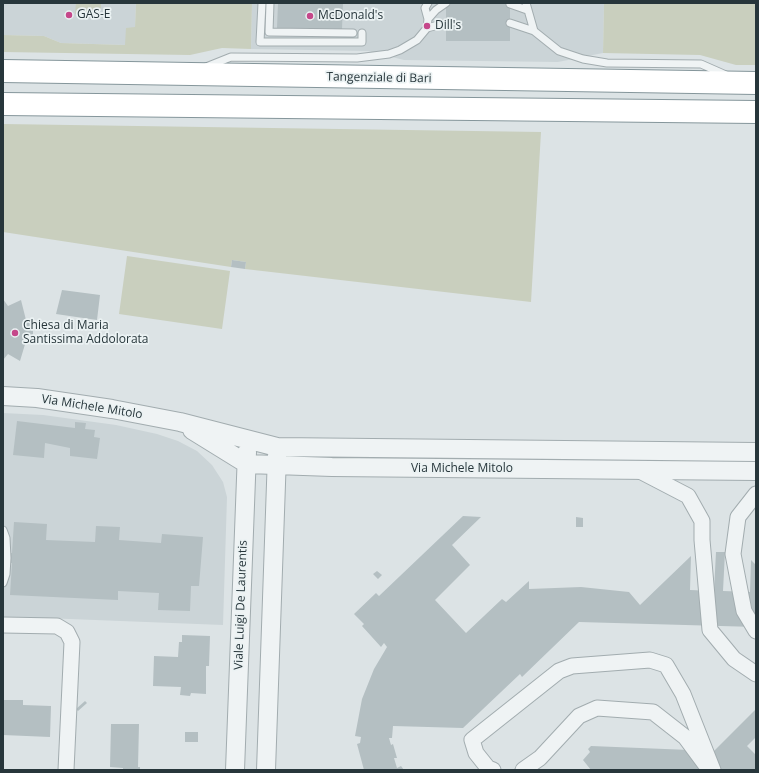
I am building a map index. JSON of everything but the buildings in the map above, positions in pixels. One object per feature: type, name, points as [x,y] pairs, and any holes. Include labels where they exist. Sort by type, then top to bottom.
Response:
[{"type":"highway","name":"Tangenziale di Bari","points":[[3,71],[751,83]]},
{"type":"highway","points":[[3,104],[756,112]]},
{"type":"street","name":"Via Michele Mitolo","points":[[3,396],[37,398],[112,409],[180,422],[277,447],[756,452]]},
{"type":"street","name":"Via Michele Mitolo","points":[[180,422],[216,446],[247,464],[277,466],[756,471]]},
{"type":"street","name":"Viale Luigi De Laurentis","points":[[235,770],[248,439]]},
{"type":"street","points":[[266,770],[277,447]]},
{"type":"street","points":[[638,470],[688,496],[702,521],[702,540],[710,630],[734,659],[756,674]]},
{"type":"street","points":[[756,494],[738,517],[733,554],[744,611],[756,631]]},
{"type":"street","points":[[3,625],[57,626],[67,632],[72,642],[66,770]]},
{"type":"street","points":[[493,770],[488,768],[476,753],[472,740],[559,671],[572,666],[650,660],[666,665],[683,694],[713,770]]},
{"type":"street","points":[[524,770],[540,758],[579,716],[597,708],[653,712],[685,737],[709,770]]},
{"type":"lane","points":[[262,3],[260,42],[362,42],[362,33]]},
{"type":"lane","points":[[270,3],[269,32],[353,33]]},
{"type":"lane","points":[[428,19],[436,10],[446,3]]},
{"type":"lane","points":[[510,4],[527,7],[534,31]]},
{"type":"lane","points":[[186,75],[231,57],[357,58],[389,54],[400,50],[417,40],[427,28],[427,5]]},
{"type":"lane","points":[[427,28],[446,23]]},
{"type":"lane","points":[[510,23],[534,31],[560,51],[583,59],[608,63],[701,64],[751,83]]},
{"type":"lane","points":[[3,530],[6,538],[7,558],[6,574],[3,583]]},
{"type":"shaded area","name":"GAS-E","points":[[3,3],[136,3],[135,28],[126,45],[61,43],[44,36],[3,35]]},
{"type":"shaded area","name":"Dill's","points":[[252,3],[604,3],[603,53],[558,62],[404,60],[368,51],[251,49]]},
{"type":"shaded area","points":[[3,413],[43,415],[116,425],[157,434],[178,441],[197,451],[212,465],[223,482],[227,497],[223,625],[44,618],[3,618]]},
{"type":"green space","points":[[76,3],[101,3],[101,8],[95,14],[75,14]]},
{"type":"green space","points":[[136,3],[252,3],[251,49],[222,48],[190,55],[3,52],[3,35],[44,36],[61,43],[125,45],[126,28],[135,27]]},
{"type":"green space","points":[[604,3],[756,3],[756,65],[736,65],[700,55],[603,53]]},
{"type":"green space","points":[[3,124],[541,132],[531,302],[245,269],[246,262],[232,260],[231,267],[3,232]]},
{"type":"green space","points":[[127,256],[230,271],[222,329],[119,314]]},
{"type":"place","name":"GAS-E","points":[[69,15]]},
{"type":"place","name":"McDonald's","points":[[310,16]]},
{"type":"place","name":"Dill's","points":[[427,26]]},
{"type":"place","name":"Chiesa di Maria Santissima Addolorata","points":[[15,333]]}]
